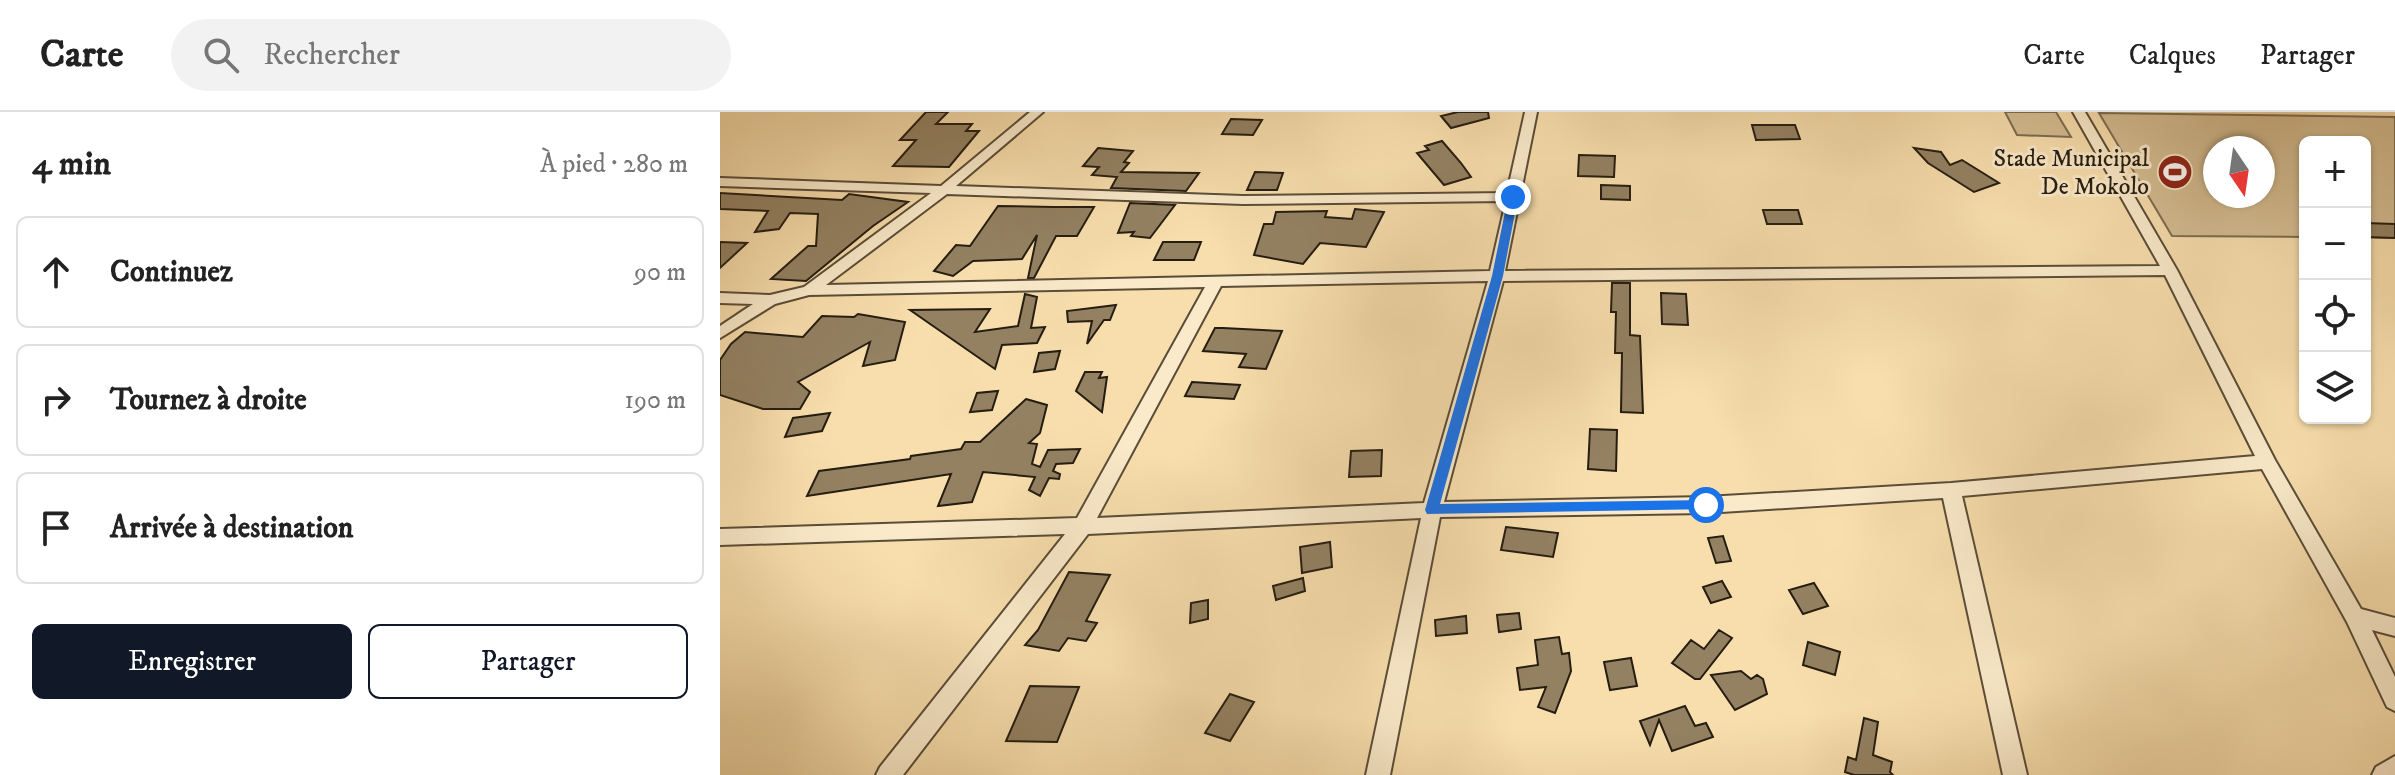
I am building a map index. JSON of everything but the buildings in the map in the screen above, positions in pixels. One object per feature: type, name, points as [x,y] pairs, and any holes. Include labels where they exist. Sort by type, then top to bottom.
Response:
[{"type":"street","points":[[809,290],[941,192],[1037,112]]},
{"type":"street","points":[[1378,775],[1432,510],[1497,276],[1531,112]]},
{"type":"street","points":[[2079,112],[2170,270],[2267,462],[2354,616],[2395,700]]},
{"type":"street","points":[[720,182],[1243,200],[1513,197]]},
{"type":"street","points":[[720,298],[770,300],[809,290],[1497,276],[2170,270]]},
{"type":"street","points":[[888,775],[1083,526],[1215,283]]},
{"type":"street","points":[[720,333],[770,300]]},
{"type":"street","points":[[720,537],[1083,526],[1432,510],[1706,505],[1951,490],[2267,462]]},
{"type":"street","points":[[1951,490],[2015,775]]},
{"type":"street","points":[[2354,616],[2395,627]]},
{"type":"street","points":[[2384,775],[2395,768]]},
{"type":"shaded area","points":[[2005,112],[2056,112],[2071,137],[2017,135]]},
{"type":"shaded area","name":"Stade Municipal De Mokolo","points":[[2099,113],[2395,117],[2395,238],[2371,237],[2371,136],[2299,136],[2299,237],[2172,236]]},
{"type":"place","name":"Stade Municipal De Mokolo","points":[[2175,172]]},
{"type":"route","points":[[1513,197],[1497,276],[1432,510],[1706,505]]}]
